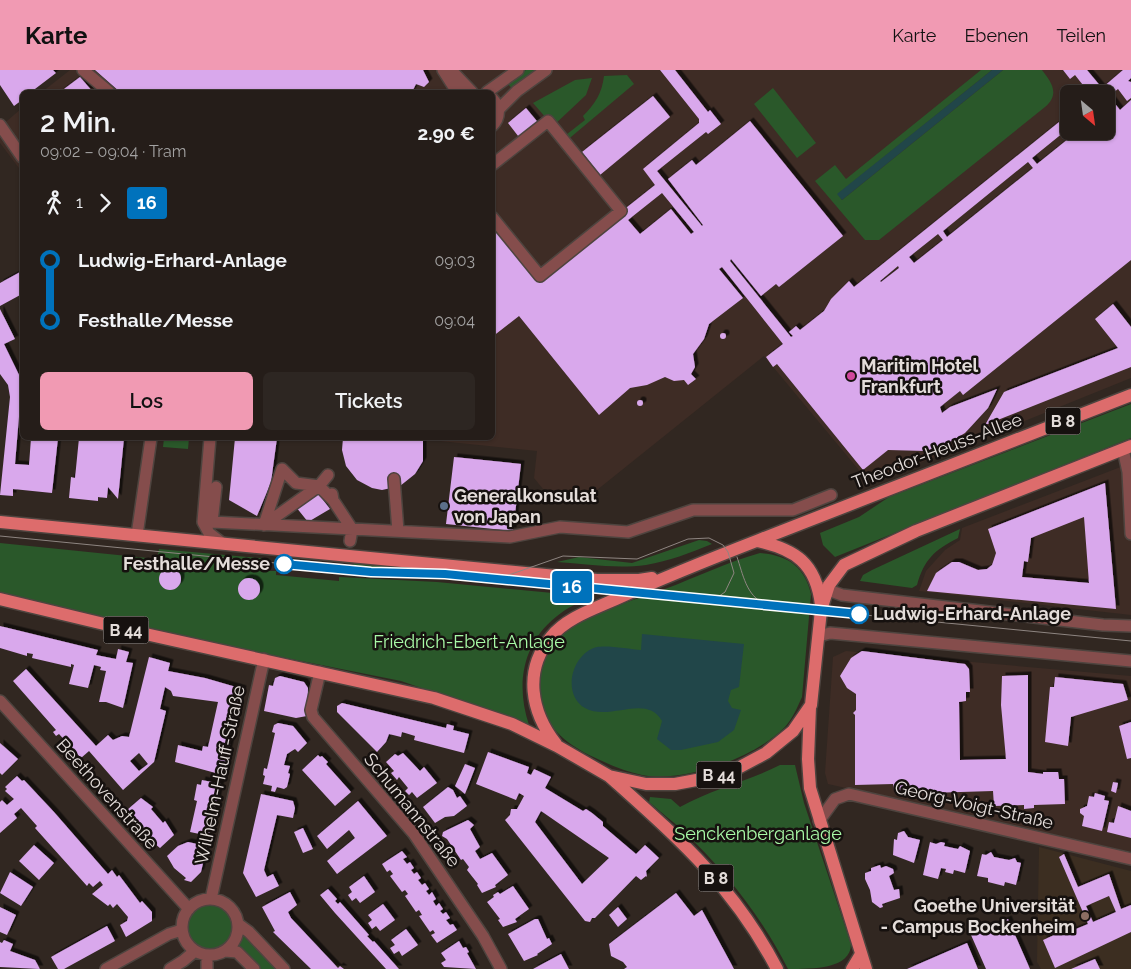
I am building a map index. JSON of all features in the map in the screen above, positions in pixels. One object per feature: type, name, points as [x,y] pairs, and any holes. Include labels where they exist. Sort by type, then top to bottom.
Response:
[{"type":"main road","name":"Theodor-Heuss-Allee","points":[[757,541],[1131,394]]},
{"type":"main road","points":[[822,589],[850,560],[1127,448]]},
{"type":"main road","points":[[0,522],[597,580],[639,580],[669,575]]},
{"type":"main road","name":"B 8","points":[[757,541],[669,575],[575,618],[551,636],[540,656],[533,690],[539,718],[558,746],[609,776],[685,844],[713,875],[749,922],[777,969]]},
{"type":"main road","points":[[757,541],[783,548],[796,555],[804,562],[822,589],[811,705],[808,771],[810,788],[819,821],[866,969]]},
{"type":"main road","name":"B 44","points":[[0,599],[150,635],[434,698],[512,724],[558,746]]},
{"type":"main road","name":"B 44","points":[[609,776],[646,784],[666,784],[707,778],[729,772],[758,757],[784,740],[793,732],[811,705]]},
{"type":"main road","points":[[852,969],[861,954]]},
{"type":"street","points":[[82,70],[107,90]]},
{"type":"street","points":[[443,70],[456,90]]},
{"type":"street","points":[[451,70],[470,90]]},
{"type":"street","points":[[490,90],[518,70]]},
{"type":"street","points":[[495,121],[499,109],[518,91],[546,70]]},
{"type":"street","points":[[495,103],[499,109]]},
{"type":"street","points":[[495,163],[548,121],[621,211],[540,276],[495,221]]},
{"type":"street","points":[[0,125],[20,153]]},
{"type":"street","points":[[137,535],[151,440]]},
{"type":"street","points":[[210,440],[203,511],[206,530],[222,543]]},
{"type":"street","points":[[1127,448],[1131,534]]},
{"type":"street","points":[[264,525],[282,469],[296,483],[319,486]]},
{"type":"street","points":[[264,525],[319,486],[328,475],[327,498],[351,535]]},
{"type":"street","points":[[394,479],[398,531]]},
{"type":"street","points":[[216,487],[212,522],[264,525],[351,535],[398,531],[510,537],[560,527],[628,532],[693,510],[794,512],[831,495]]},
{"type":"street","points":[[822,589],[842,595],[1103,626],[1131,626]]},
{"type":"street","points":[[819,636],[830,633],[1131,661]]},
{"type":"street","name":"Wilhelm-Hauff-Straße","points":[[211,899],[264,659]]},
{"type":"street","name":"Schumannstraße","points":[[320,672],[312,710],[313,718],[414,834],[483,936],[502,969]]},
{"type":"street","name":"Beethovenstraße","points":[[0,701],[189,909]]},
{"type":"street","name":"Georg-Voigt-Straße","points":[[819,821],[835,799],[849,794],[1131,860]]},
{"type":"street","points":[[254,969],[237,952],[225,951],[207,955],[195,950],[186,942],[182,930],[185,916],[189,909],[196,903],[211,899],[223,902],[230,908],[238,924],[249,932],[284,969]]},
{"type":"street","points":[[225,951],[234,941],[238,924]]},
{"type":"street","points":[[106,969],[169,934],[182,930]]},
{"type":"street","points":[[170,969],[195,950]]},
{"type":"street","points":[[207,955],[207,969]]},
{"type":"shaded area","points":[[70,70],[1131,70],[1131,378],[936,457],[868,481],[764,356],[592,494],[543,489],[534,478],[537,451],[439,440],[495,440],[495,90],[45,90]]},
{"type":"shaded area","points":[[20,110],[20,169],[0,143],[0,127]]},
{"type":"shaded area","points":[[1131,463],[1131,615],[919,591],[926,571],[945,550],[960,540],[962,528]]},
{"type":"shaded area","points":[[846,651],[1131,676],[1131,852],[828,784],[825,773],[833,657]]},
{"type":"shaded area","name":"Goethe Universität - Campus Bockenheim","points":[[1039,847],[1131,871],[1131,969],[1041,969],[1037,962]]},
{"type":"green space","points":[[526,70],[539,70],[513,90],[508,84]]},
{"type":"green space","points":[[981,70],[992,70],[838,194],[842,200],[1003,70],[1042,70],[1053,88],[1052,98],[1045,107],[879,240],[865,240],[815,181],[835,165],[846,179]]},
{"type":"green space","points":[[627,75],[634,84],[565,142],[562,138],[585,120],[583,116],[597,98],[602,88],[604,76]]},
{"type":"green space","points":[[592,78],[586,95],[553,126],[533,103],[575,80]]},
{"type":"green space","points":[[773,88],[816,143],[797,158],[754,104]]},
{"type":"green space","points":[[1131,404],[1131,438],[835,557],[823,545],[820,533],[859,517],[889,497]]},
{"type":"green space","points":[[164,440],[189,440],[188,449],[163,447]]},
{"type":"green space","points":[[960,529],[958,538],[942,547],[931,557],[923,569],[917,585],[912,588],[860,581],[863,575],[872,570]]},
{"type":"green space","points":[[699,540],[712,544],[646,565],[612,566],[557,562],[579,557],[632,563]]},
{"type":"green space","name":"Friedrich-Ebert-Anlage","points":[[0,543],[157,559],[159,549],[270,559],[269,571],[276,571],[276,575],[339,581],[339,577],[437,582],[595,597],[573,605],[561,613],[548,624],[530,649],[523,678],[523,694],[529,725],[401,681],[256,652],[0,594]]},
{"type":"green space","points":[[760,553],[779,556],[794,564],[804,576],[811,594],[802,697],[795,713],[785,727],[756,749],[718,766],[698,772],[659,777],[635,773],[595,758],[560,736],[547,719],[543,709],[540,698],[539,678],[549,650],[564,633],[585,620],[612,608]]},
{"type":"green space","points":[[354,562],[442,570],[442,572],[353,568]]},
{"type":"green space","name":"Senckenberganlage","points":[[780,765],[795,765],[804,803],[851,944],[845,958],[829,966],[788,969],[755,914],[714,862],[684,832],[649,802],[650,797],[671,799],[680,807],[704,795]]},
{"type":"green space","points":[[210,905],[222,909],[228,915],[232,927],[228,939],[222,945],[210,949],[198,945],[192,939],[188,927],[192,915],[198,909]]},
{"type":"green space","points":[[244,932],[279,969],[260,969],[238,945]]},
{"type":"water","points":[[992,70],[1003,70],[842,200],[837,194]]},
{"type":"water","points":[[642,634],[744,644],[739,687],[731,690],[728,701],[732,708],[741,710],[734,730],[718,742],[681,750],[671,750],[657,739],[662,721],[655,713],[647,709],[637,708],[605,712],[595,711],[585,708],[578,702],[573,693],[572,684],[576,665],[581,657],[597,647],[641,650]]},
{"type":"building","points":[[0,70],[53,70],[56,73],[34,90],[20,90],[20,102],[14,106],[0,85]]},
{"type":"building","points":[[95,70],[423,70],[429,82],[424,87],[416,84],[413,90],[118,90]]},
{"type":"building","points":[[660,70],[675,70],[708,112],[710,110],[721,124],[708,134],[706,132],[657,171],[702,226],[668,179],[692,160],[696,165],[750,121],[843,236],[779,287],[776,284],[761,296],[731,259],[730,261],[791,337],[793,336],[789,332],[796,326],[800,330],[824,311],[831,299],[849,281],[854,287],[1060,121],[1060,135],[1032,158],[1037,164],[1067,140],[1115,140],[1115,104],[1120,110],[1131,100],[1131,260],[963,395],[960,391],[940,407],[942,413],[950,407],[997,389],[988,408],[965,433],[950,442],[926,451],[888,450],[863,470],[777,364],[773,367],[766,357],[783,344],[722,267],[719,269],[743,298],[709,324],[704,339],[693,354],[695,367],[691,374],[696,379],[688,385],[684,380],[674,381],[665,377],[647,385],[630,388],[599,415],[519,316],[495,335],[495,221],[540,276],[655,185],[643,169],[699,123],[699,119]],"holes":[[[1028,162],[1033,168],[947,237],[943,231]],[[662,193],[694,232],[691,234],[671,209],[640,234],[628,220]],[[938,234],[943,240],[914,263],[909,257]],[[898,266],[899,268],[881,282],[880,281]]]},
{"type":"building","points":[[1063,70],[1087,70],[1100,85],[1083,85],[1075,75],[1070,79]]},
{"type":"building","points":[[1123,70],[1131,70],[1131,78],[1128,81],[1131,82],[1131,98],[1127,101],[1118,89],[1115,91],[1115,85],[1106,85]]},
{"type":"building","points":[[80,77],[91,90],[63,90]]},
{"type":"building","points":[[653,96],[670,117],[600,175],[582,152]]},
{"type":"building","points":[[526,108],[541,126],[522,141],[508,123]]},
{"type":"building","points":[[20,272],[20,295],[0,306],[0,283]]},
{"type":"building","points":[[1113,304],[1131,327],[1131,367],[985,425],[1004,392],[1118,348],[1095,319]]},
{"type":"building","points":[[0,309],[15,339],[4,344],[20,377],[20,405],[15,464],[29,465],[31,440],[58,440],[52,493],[13,489],[13,496],[0,495],[10,397],[8,385],[0,374]]},
{"type":"building","points":[[723,333],[726,336],[723,339],[720,336]]},
{"type":"building","points":[[640,400],[643,403],[640,406],[637,403]]},
{"type":"building","points":[[79,440],[124,440],[118,499],[108,487],[107,498],[98,497],[98,501],[69,498],[71,477],[75,478]]},
{"type":"building","points":[[235,440],[277,440],[271,482],[257,516],[229,500]]},
{"type":"building","points":[[343,440],[423,440],[423,461],[415,474],[400,486],[382,490],[372,488],[357,480],[346,466],[342,450]]},
{"type":"building","points":[[454,457],[521,464],[513,531],[446,524]]},
{"type":"building","points":[[1105,483],[1116,609],[927,591],[936,573],[952,562],[959,562],[978,570],[987,569],[992,565],[996,553],[988,529]],"holes":[[[1084,517],[1089,583],[1022,577],[1024,561],[1028,562],[1031,538]]]},
{"type":"building","points":[[316,491],[330,509],[308,522],[296,507]]},
{"type":"building","points":[[170,568],[178,571],[181,579],[178,587],[170,590],[162,587],[159,579],[162,571]]},
{"type":"building","points":[[249,578],[257,581],[260,589],[257,597],[249,600],[241,597],[238,589],[241,581]]},
{"type":"building","points":[[0,626],[98,650],[96,655],[116,659],[118,649],[129,652],[126,662],[133,663],[123,708],[106,702],[99,702],[106,671],[100,670],[101,667],[94,665],[88,688],[69,684],[74,665],[71,664],[71,667],[32,658],[33,654],[27,653],[27,656],[0,648]]},
{"type":"building","points":[[862,651],[965,664],[969,669],[970,692],[966,692],[966,701],[959,702],[960,760],[1006,759],[1001,705],[1002,676],[1028,675],[1028,772],[1043,774],[1043,772],[1058,772],[1059,779],[1064,779],[1065,804],[1034,805],[1034,808],[1024,809],[1024,805],[994,806],[993,791],[896,794],[893,784],[855,785],[855,715],[853,713],[856,710],[856,694],[847,688],[840,676],[851,658]]},
{"type":"building","points":[[149,657],[170,663],[168,671],[205,678],[243,689],[223,775],[175,762],[178,745],[202,751],[203,746],[208,747],[218,702],[173,696],[171,691],[165,687],[160,709],[166,711],[154,762],[123,790],[89,751],[81,758],[59,734],[56,736],[53,732],[56,730],[13,681],[26,669],[96,746],[108,735],[113,740],[122,736],[129,737]],"holes":[[[139,753],[148,764],[139,771],[130,761]]]},
{"type":"building","points":[[280,676],[304,682],[308,688],[307,716],[296,718],[264,711],[269,685],[273,686],[275,678]]},
{"type":"building","points":[[1055,677],[1123,684],[1128,700],[1071,717],[1068,746],[1045,742],[1050,687],[1054,687]]},
{"type":"building","points":[[342,703],[446,728],[447,724],[454,726],[453,730],[469,734],[464,753],[414,740],[415,736],[402,732],[401,737],[389,734],[386,742],[377,752],[337,712],[337,706]]},
{"type":"building","points":[[1131,722],[1131,758],[1127,759],[1119,726]]},
{"type":"building","points":[[278,723],[293,726],[307,743],[298,752],[295,749],[287,754],[284,765],[290,766],[288,773],[290,774],[287,787],[284,789],[277,787],[275,792],[271,791],[272,786],[263,784],[265,776],[263,775],[264,768],[267,769],[275,733],[272,732],[274,725]]},
{"type":"building","points":[[0,743],[18,759],[2,775],[0,773]]},
{"type":"building","points":[[488,752],[529,767],[527,773],[531,775],[534,769],[551,777],[545,788],[583,811],[586,809],[592,813],[603,822],[603,826],[636,854],[645,845],[659,858],[646,871],[647,877],[641,880],[636,876],[595,918],[592,918],[590,922],[585,921],[505,820],[510,815],[511,809],[517,809],[524,796],[519,793],[516,800],[476,784]],"holes":[[[541,811],[609,858],[582,884],[535,822]]]},
{"type":"building","points":[[403,753],[420,771],[424,767],[437,783],[417,798],[412,792],[409,795],[405,791],[408,788],[399,777],[397,780],[391,773],[394,771],[386,762],[395,754],[398,756]]},
{"type":"building","points":[[318,755],[328,762],[326,764],[351,792],[335,806],[302,770]]},
{"type":"building","points":[[465,764],[475,768],[465,794],[455,786]]},
{"type":"building","points":[[17,776],[22,781],[24,780],[54,812],[108,874],[112,870],[117,877],[119,875],[140,903],[142,901],[152,912],[152,921],[126,937],[120,925],[127,921],[128,917],[117,904],[113,908],[110,904],[108,906],[92,894],[103,885],[100,881],[93,887],[89,883],[87,886],[35,828],[37,826],[21,808],[14,814],[17,818],[0,833],[0,802],[2,800],[7,805],[14,799],[5,791],[7,789],[5,787]]},
{"type":"building","points":[[202,780],[221,784],[209,836],[190,832],[197,801],[194,800],[197,784],[201,785]]},
{"type":"building","points":[[1113,782],[1118,783],[1116,793],[1111,791]]},
{"type":"building","points":[[448,787],[453,790],[457,798],[460,796],[467,806],[454,816],[445,817],[435,823],[423,807]]},
{"type":"building","points":[[1095,793],[1105,796],[1104,800],[1109,801],[1102,831],[1082,826],[1084,816],[1080,813],[1080,809],[1087,806],[1089,796],[1094,797]]},
{"type":"building","points":[[261,794],[293,801],[295,808],[293,818],[277,815],[264,870],[267,877],[273,874],[279,886],[256,897],[243,873]]},
{"type":"building","points":[[141,798],[153,807],[151,809],[163,823],[165,821],[174,835],[160,848],[149,839],[151,838],[130,817],[127,810]]},
{"type":"building","points":[[358,801],[387,836],[337,874],[327,861],[355,838],[349,830],[327,849],[317,836]]},
{"type":"building","points":[[1118,806],[1131,811],[1131,838],[1107,832],[1109,822],[1114,823]]},
{"type":"building","points":[[468,820],[474,825],[470,829],[480,847],[475,851],[480,859],[492,853],[508,875],[495,885],[496,887],[482,893],[478,884],[467,870],[469,867],[463,859],[461,860],[447,839],[442,836],[443,832]]},
{"type":"building","points":[[303,828],[313,849],[303,853],[294,832]]},
{"type":"building","points":[[904,831],[908,837],[920,840],[914,863],[893,855],[894,839],[897,840],[898,833]]},
{"type":"building","points":[[188,842],[207,846],[201,872],[191,882],[184,880],[186,878],[174,868],[167,856],[178,846]]},
{"type":"building","points":[[930,842],[936,844],[945,843],[944,846],[958,849],[960,846],[970,851],[965,873],[954,870],[953,874],[945,872],[946,869],[941,868],[938,879],[923,875]]},
{"type":"building","points":[[34,845],[54,863],[39,880],[19,861]]},
{"type":"building","points":[[402,851],[407,857],[403,859],[407,864],[410,862],[414,868],[411,870],[414,874],[417,872],[421,878],[418,880],[422,885],[425,883],[429,889],[426,891],[429,895],[432,892],[436,899],[433,901],[436,906],[439,903],[443,909],[440,911],[443,914],[446,912],[450,918],[446,920],[450,925],[453,924],[457,930],[437,943],[431,935],[435,933],[433,930],[430,932],[419,916],[422,915],[419,910],[416,912],[405,896],[408,894],[405,890],[402,892],[390,876],[393,874],[390,870],[387,872],[382,864]]},
{"type":"building","points":[[991,852],[994,857],[1009,860],[1015,858],[1017,862],[1021,863],[1016,885],[1005,882],[1004,886],[988,882],[988,878],[977,876],[982,854],[986,855]]},
{"type":"building","points":[[1064,854],[1078,887],[1109,874],[1121,909],[1131,905],[1131,932],[1055,968],[1043,940],[1070,928],[1071,931],[1088,924],[1059,857]],"holes":[[[1109,896],[1116,912],[1093,922],[1086,906]]]},
{"type":"building","points":[[880,865],[881,868],[886,866],[893,869],[894,873],[889,876],[894,890],[899,889],[900,898],[882,904],[883,907],[880,908],[872,902],[865,873],[871,871],[871,868]]},
{"type":"building","points":[[10,872],[33,887],[21,906],[0,893]]},
{"type":"building","points":[[364,876],[375,892],[360,903],[356,898],[352,901],[348,895],[352,892],[349,887]]},
{"type":"building","points":[[513,886],[529,909],[515,919],[517,922],[503,927],[498,920],[500,919],[487,902],[494,897],[493,895],[498,892],[500,894]]},
{"type":"building","points":[[328,889],[337,899],[335,901],[338,904],[340,902],[369,935],[367,936],[374,941],[399,969],[386,969],[335,913],[320,895]]},
{"type":"building","points":[[290,892],[297,905],[288,912],[291,918],[338,968],[340,966],[344,969],[311,969],[273,932],[275,931],[262,907]]},
{"type":"building","points":[[676,893],[694,916],[702,910],[734,969],[624,969],[627,967],[623,962],[611,956],[609,944]]},
{"type":"building","points":[[383,904],[395,920],[380,931],[376,926],[372,929],[368,923],[372,920],[368,915]]},
{"type":"building","points":[[0,907],[16,915],[7,935],[0,932]]},
{"type":"building","points":[[618,907],[627,919],[618,927],[609,915]]},
{"type":"building","points":[[538,919],[547,939],[549,938],[552,944],[538,955],[524,961],[508,934]]},
{"type":"building","points":[[1008,919],[1030,969],[986,969],[971,935]]},
{"type":"building","points":[[107,926],[115,941],[64,969],[58,969],[51,957]]},
{"type":"building","points":[[406,929],[418,945],[402,956],[399,951],[394,954],[390,948],[395,945],[391,940]]},
{"type":"building","points":[[4,940],[13,944],[10,951],[35,960],[40,969],[0,967],[0,942],[2,943]]},
{"type":"building","points":[[459,941],[463,948],[466,947],[469,952],[467,953],[476,969],[444,967],[441,963],[446,960],[441,953]]},
{"type":"building","points":[[967,943],[978,969],[907,969]]},
{"type":"building","points":[[561,954],[569,969],[533,969]]},
{"type":"building","points":[[1095,959],[1100,969],[1071,969]]},
{"type":"tram line","points":[[0,536],[347,570],[445,574],[1131,641]]},
{"type":"tram line","points":[[503,577],[563,556],[637,559],[688,539],[709,538],[723,545],[728,552],[734,573],[725,592],[712,601]]},
{"type":"tram line","points":[[737,557],[749,590],[753,596],[765,604]]},
{"type":"tram line","name":"16","points":[[284,564],[371,572],[445,574],[859,614]]},
{"type":"place","name":"Maritim Hotel Frankfurt","points":[[851,376]]},
{"type":"place","name":"Generalkonsulat von Japan","points":[[444,506]]},
{"type":"place","name":"Festhalle/Messe","points":[[284,564]]},
{"type":"place","name":"Ludwig-Erhard-Anlage","points":[[859,614]]},
{"type":"place","name":"Goethe Universität - Campus Bockenheim","points":[[1085,916]]}]
